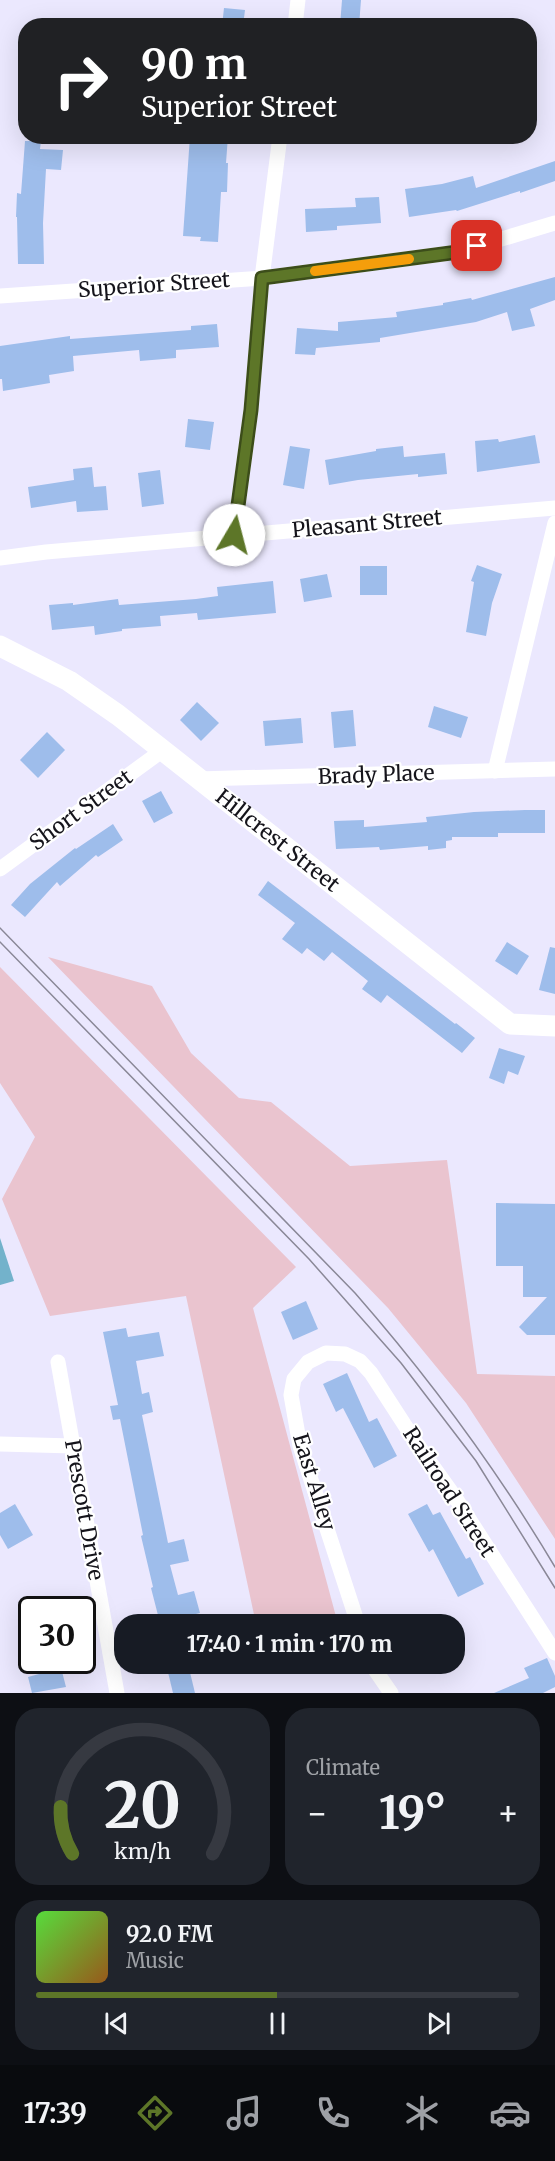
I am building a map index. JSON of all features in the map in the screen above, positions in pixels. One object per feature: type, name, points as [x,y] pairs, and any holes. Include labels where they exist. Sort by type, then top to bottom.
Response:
[{"type":"street","points":[[296,18],[298,0]]},
{"type":"street","points":[[234,535],[251,410],[262,278],[279,144]]},
{"type":"street","name":"Superior Street","points":[[0,296],[262,278],[458,252],[555,223]]},
{"type":"street","name":"Pleasant Street","points":[[0,558],[555,507]]},
{"type":"street","points":[[495,771],[555,523]]},
{"type":"street","name":"Hillcrest Street","points":[[0,646],[69,681],[118,715],[510,1024],[555,1026]]},
{"type":"street","name":"Short Street","points":[[0,869],[163,750]]},
{"type":"street","name":"Brady Place","points":[[198,779],[555,769]]},
{"type":"street","name":"East Alley","points":[[326,1353],[308,1362],[294,1379],[291,1395],[300,1446],[355,1614]]},
{"type":"street","name":"Railroad Street","points":[[326,1353],[345,1354],[360,1361],[371,1373],[455,1497],[555,1653]]},
{"type":"street","name":"Prescott Drive","points":[[58,1362],[117,1693]]},
{"type":"street","points":[[0,1444],[73,1446]]},
{"type":"street","points":[[378,1674],[391,1693]]},
{"type":"shaded area","points":[[48,957],[152,986],[191,1053],[239,1098],[271,1102],[350,1166],[447,1160],[477,1374],[555,1376],[555,1539],[466,1403],[388,1308]]},
{"type":"shaded area","points":[[0,967],[296,1267],[253,1308],[335,1614],[254,1614],[186,1296],[50,1316],[2,1199],[35,1137],[0,1083]]},
{"type":"water","points":[[0,1238],[14,1281],[0,1285]]},
{"type":"building","points":[[342,0],[361,0],[360,18],[341,18]]},
{"type":"building","points":[[224,8],[245,10],[244,18],[223,18]]},
{"type":"building","points":[[25,144],[41,144],[40,149],[63,150],[61,170],[46,169],[43,223],[44,264],[18,264],[17,193],[21,194]]},
{"type":"building","points":[[189,144],[227,144],[227,192],[221,192],[218,242],[200,241],[201,237],[183,236]]},
{"type":"building","points":[[555,161],[555,181],[457,211],[409,217],[405,189],[442,184],[473,176],[476,188]]},
{"type":"building","points":[[379,197],[381,223],[337,226],[337,230],[306,232],[305,209],[356,207],[355,198]]},
{"type":"building","points":[[555,277],[555,300],[530,309],[535,326],[512,331],[507,312],[476,322],[380,338],[380,342],[316,348],[315,355],[295,354],[297,328],[338,331],[338,322],[397,317],[396,312],[471,298],[472,300]]},
{"type":"building","points":[[217,324],[219,347],[176,350],[176,358],[140,361],[139,350],[73,356],[74,371],[49,375],[50,383],[3,391],[2,379],[0,379],[0,346],[70,336],[70,339],[191,330],[191,326]]},
{"type":"building","points":[[188,419],[214,422],[210,450],[185,447]]},
{"type":"building","points":[[535,435],[540,463],[477,472],[475,441],[498,439],[499,442]]},
{"type":"building","points":[[290,446],[310,449],[304,489],[283,485]]},
{"type":"building","points":[[403,446],[404,457],[445,453],[447,474],[418,477],[418,474],[329,485],[325,460],[376,451],[376,449]]},
{"type":"building","points":[[92,467],[94,487],[106,486],[108,510],[77,512],[76,501],[31,508],[28,487],[74,480],[73,469]]},
{"type":"building","points":[[160,470],[164,504],[142,507],[138,473]]},
{"type":"building","points":[[477,565],[502,574],[492,603],[486,636],[466,632],[474,582],[471,581]]},
{"type":"building","points":[[360,566],[387,566],[387,595],[360,595]]},
{"type":"building","points":[[327,574],[332,597],[304,602],[300,579]]},
{"type":"building","points":[[273,581],[276,613],[198,620],[197,613],[160,616],[161,626],[122,629],[122,631],[95,635],[94,626],[52,630],[49,605],[73,603],[73,605],[118,599],[119,605],[196,599],[218,596],[217,587]]},
{"type":"building","points":[[197,702],[219,723],[201,741],[180,720]]},
{"type":"building","points":[[434,706],[468,717],[461,738],[428,727]]},
{"type":"building","points":[[353,710],[356,746],[334,748],[331,712]]},
{"type":"building","points":[[301,718],[303,743],[265,746],[263,721]]},
{"type":"building","points":[[47,732],[65,750],[38,778],[20,760]]},
{"type":"building","points":[[161,791],[173,813],[154,823],[142,801]]},
{"type":"building","points":[[545,810],[545,833],[498,833],[498,837],[452,837],[452,840],[446,841],[446,848],[428,850],[428,846],[380,850],[379,847],[336,849],[334,821],[364,820],[364,827],[427,822],[426,817]]},
{"type":"building","points":[[113,824],[123,840],[98,857],[96,855],[60,886],[57,882],[25,917],[11,905],[30,884],[75,848]]},
{"type":"building","points":[[268,881],[475,1038],[462,1053],[387,995],[381,1003],[362,989],[368,981],[332,952],[324,961],[307,948],[302,954],[282,939],[295,923],[258,895]]},
{"type":"building","points":[[507,942],[529,956],[517,975],[495,961]]},
{"type":"building","points":[[550,947],[555,948],[555,994],[539,990]]},
{"type":"building","points":[[499,1048],[525,1056],[518,1075],[508,1071],[504,1084],[489,1078]]},
{"type":"building","points":[[496,1203],[555,1204],[555,1335],[527,1335],[519,1327],[547,1297],[523,1297],[523,1266],[496,1266]]},
{"type":"building","points":[[306,1301],[318,1329],[293,1340],[281,1312]]},
{"type":"building","points":[[126,1328],[128,1337],[159,1332],[164,1356],[136,1361],[142,1394],[149,1392],[153,1412],[142,1415],[168,1543],[184,1539],[189,1561],[170,1565],[178,1595],[194,1591],[200,1613],[158,1614],[120,1419],[113,1420],[110,1406],[118,1405],[103,1332]]},
{"type":"building","points":[[347,1373],[369,1422],[377,1418],[397,1456],[374,1468],[343,1408],[336,1412],[323,1384]]},
{"type":"building","points":[[15,1504],[33,1535],[8,1549],[0,1535],[0,1513]]},
{"type":"building","points":[[427,1504],[433,1515],[440,1512],[466,1559],[470,1557],[484,1584],[458,1597],[433,1549],[429,1552],[408,1514]]},
{"type":"building","points":[[547,1658],[555,1676],[555,1687],[543,1693],[494,1693],[529,1678],[524,1668]]},
{"type":"building","points":[[39,1674],[63,1674],[66,1687],[32,1693],[28,1677]]},
{"type":"building","points":[[168,1674],[190,1674],[195,1693],[173,1693]]},
{"type":"tram line","points":[[0,928],[355,1293],[436,1392],[486,1460],[555,1567]]},
{"type":"tram line","points":[[0,942],[309,1259],[401,1363],[476,1461],[555,1588]]},
{"type":"slow traffic","points":[[315,271],[409,259]]},
{"type":"route","points":[[234,535],[251,410],[262,278],[458,252],[477,246]]}]
